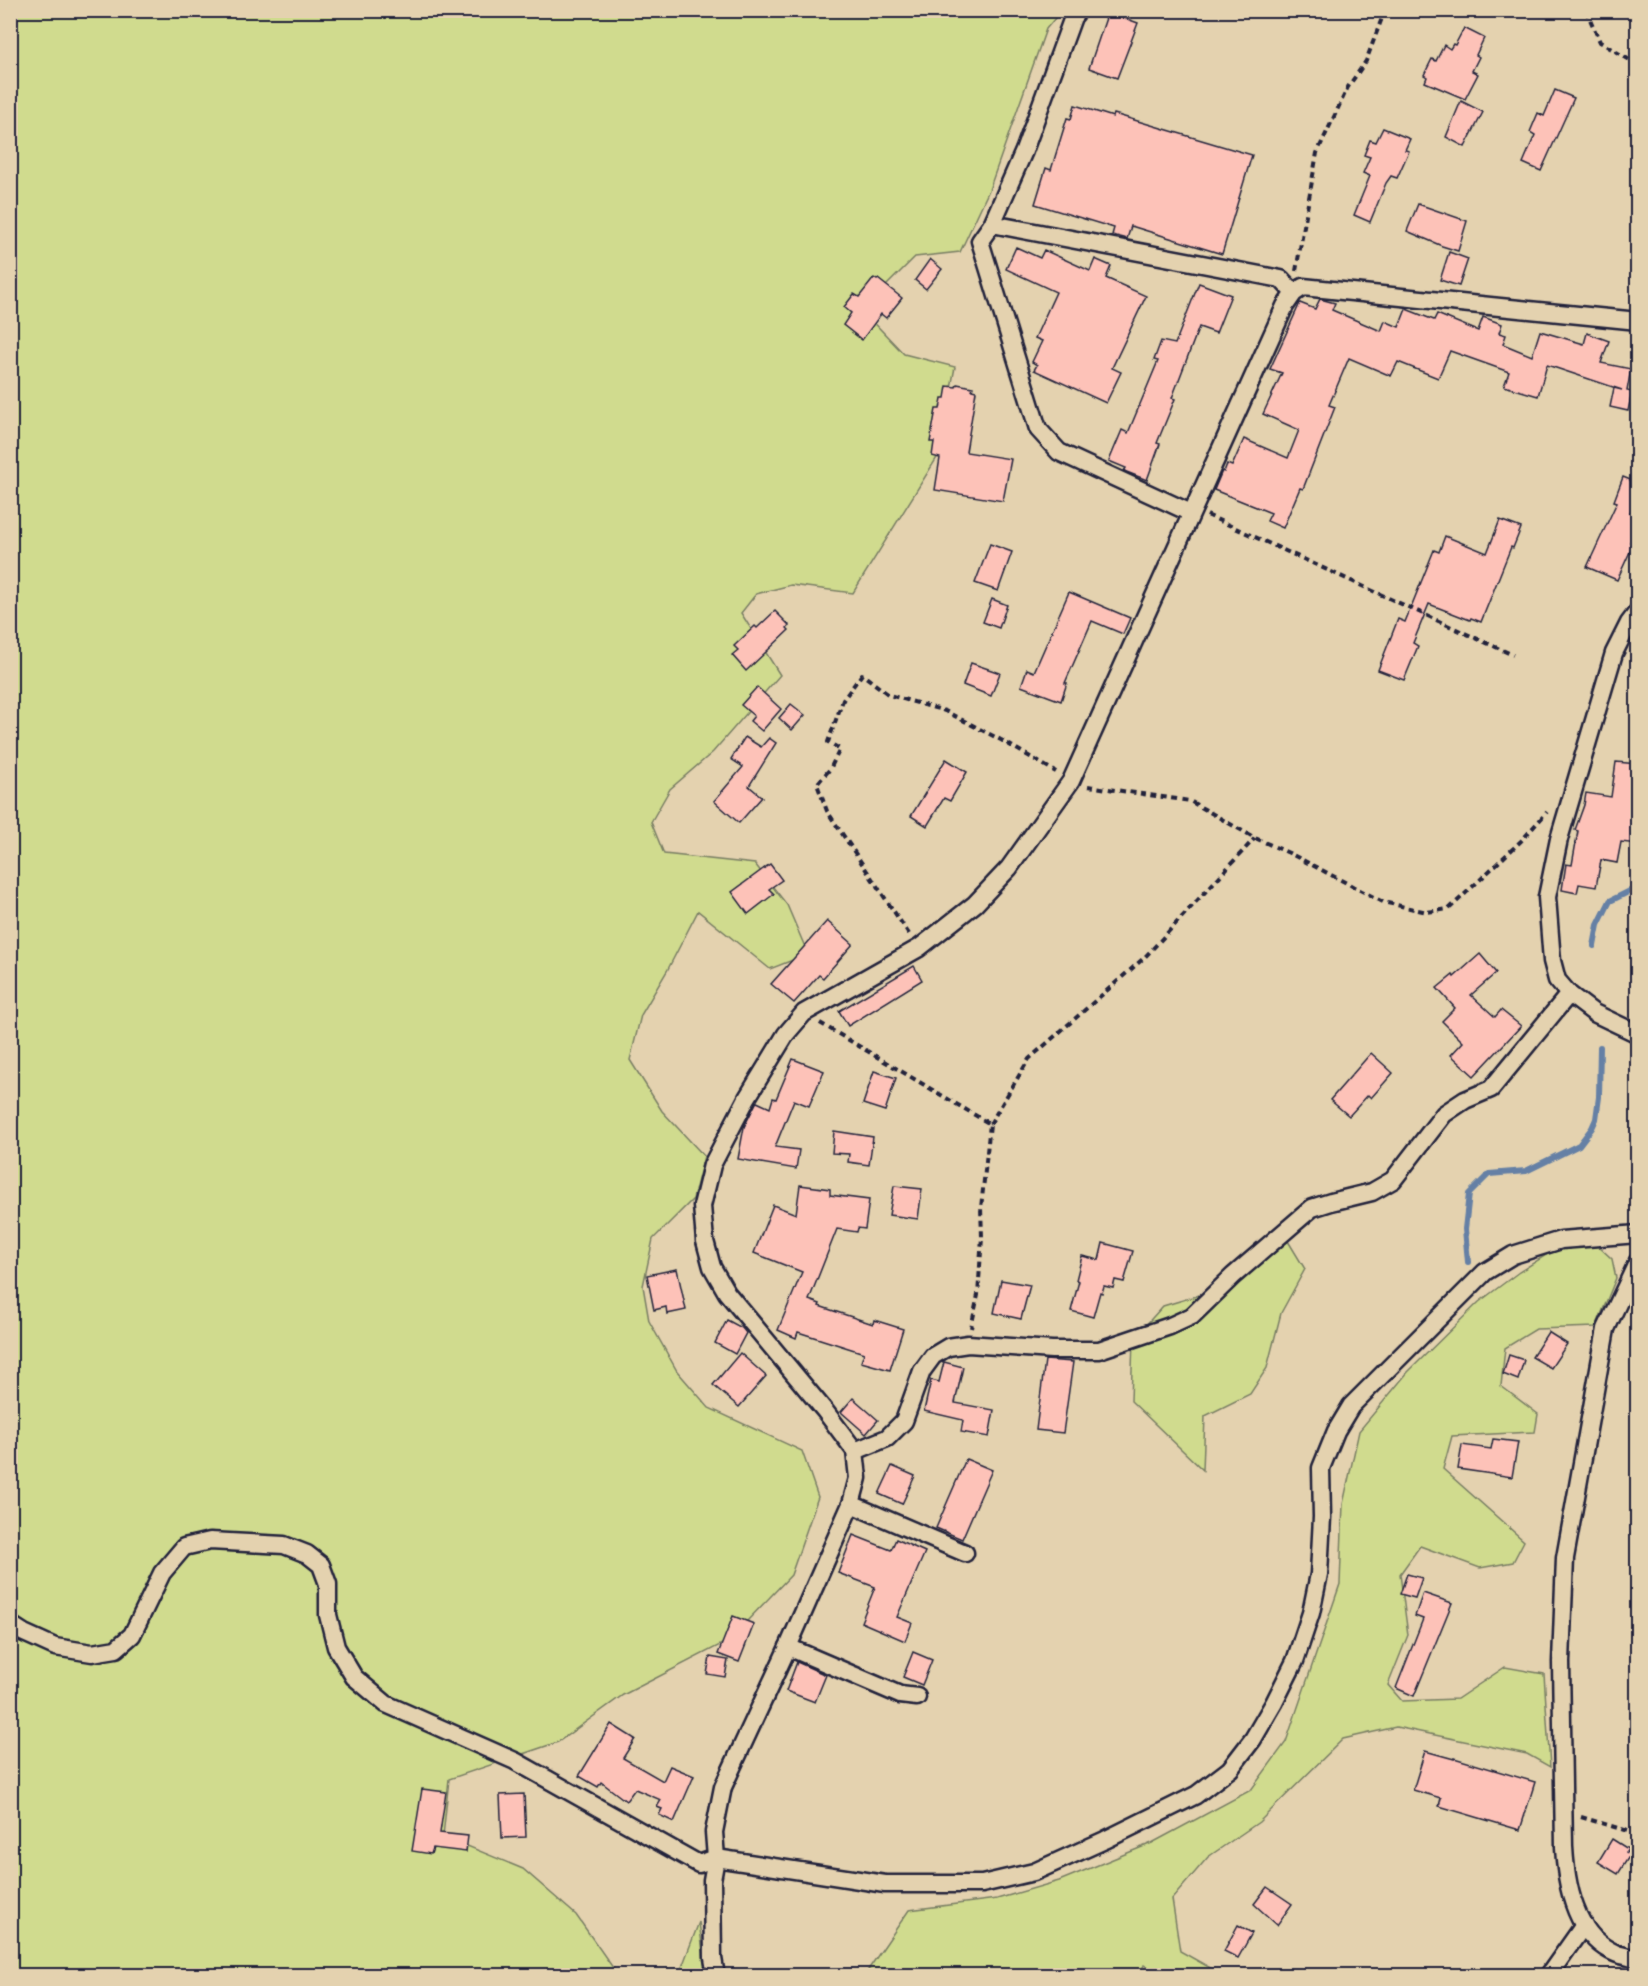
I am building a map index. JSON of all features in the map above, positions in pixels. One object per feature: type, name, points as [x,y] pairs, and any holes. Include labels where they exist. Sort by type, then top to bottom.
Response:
[{"type":"street","points":[[1079,10],[1073,17],[1024,151],[992,224],[980,241],[1038,429],[1059,452],[1192,511]]},
{"type":"street","points":[[992,224],[1281,279],[1298,290],[1638,321]]},
{"type":"street","points":[[716,1976],[712,1958],[712,1880],[716,1858],[714,1832],[723,1787],[851,1504],[858,1478],[855,1451],[825,1410],[727,1293],[712,1268],[705,1241],[702,1206],[712,1165],[747,1098],[786,1034],[804,1014],[919,948],[975,904],[1009,868],[1071,781],[1285,306],[1298,290]]},
{"type":"street","points":[[1638,611],[1629,623],[1614,653],[1559,839],[1547,897],[1552,961],[1557,980],[1569,994],[1594,1013],[1638,1034]]},
{"type":"street","points":[[855,1451],[887,1438],[904,1421],[922,1371],[933,1356],[948,1347],[968,1344],[1052,1350],[1099,1350],[1170,1326],[1192,1316],[1233,1276],[1312,1208],[1372,1192],[1393,1180],[1444,1114],[1465,1100],[1491,1089],[1569,994]]},
{"type":"street","points":[[10,1624],[55,1647],[93,1653],[116,1649],[132,1635],[162,1574],[184,1547],[210,1541],[284,1545],[307,1554],[321,1565],[328,1584],[328,1615],[336,1647],[354,1677],[386,1704],[515,1761],[699,1864],[716,1858],[885,1884],[982,1884],[1034,1872],[1106,1840],[1196,1795],[1230,1769],[1253,1739],[1295,1661],[1311,1613],[1319,1574],[1322,1517],[1321,1468],[1336,1431],[1351,1406],[1485,1272],[1513,1255],[1561,1240],[1638,1234]]},
{"type":"street","points":[[1638,1261],[1606,1329],[1565,1558],[1561,1662],[1565,1877],[1571,1900],[1584,1925],[1598,1941],[1613,1952],[1638,1959]]},
{"type":"street","points":[[851,1504],[965,1554]]},
{"type":"street","points":[[788,1647],[900,1695],[917,1697]]},
{"type":"street","points":[[1548,1976],[1584,1925]]},
{"type":"path","points":[[1298,290],[1296,272],[1317,153],[1348,87],[1366,61],[1385,10]]},
{"type":"path","points":[[1586,10],[1600,42],[1638,65]]},
{"type":"path","points":[[1192,511],[1513,655]]},
{"type":"path","points":[[919,948],[827,810],[817,784],[830,769],[840,749],[828,742],[843,700],[862,674],[889,695],[945,711],[1001,740],[1071,781],[1089,787],[1190,801],[1255,838],[1383,902],[1427,912],[1449,909],[1521,841],[1550,810]]},
{"type":"path","points":[[968,1344],[978,1295],[982,1237],[981,1208],[990,1124],[1029,1059],[1145,957],[1255,838]]},
{"type":"path","points":[[804,1014],[990,1124]]},
{"type":"path","points":[[1563,1811],[1638,1834]]},
{"type":"green space","points":[[10,11],[1061,11],[1046,29],[989,190],[960,252],[915,257],[862,310],[904,354],[955,367],[938,456],[853,593],[791,585],[756,594],[741,613],[780,675],[713,752],[670,789],[651,822],[664,854],[755,864],[787,905],[808,954],[770,969],[698,911],[641,1015],[630,1060],[662,1111],[704,1156],[693,1199],[653,1239],[643,1286],[649,1321],[677,1371],[709,1408],[802,1451],[818,1497],[791,1575],[728,1641],[623,1695],[558,1742],[449,1779],[443,1836],[523,1869],[576,1915],[618,1975],[11,1975]]},
{"type":"green space","points":[[1288,1241],[1305,1269],[1281,1313],[1267,1368],[1250,1394],[1205,1416],[1203,1470],[1131,1401],[1133,1339],[1163,1306],[1203,1294],[1257,1266]]},
{"type":"green space","points":[[1597,1245],[1612,1259],[1616,1278],[1596,1327],[1536,1329],[1505,1348],[1501,1386],[1538,1414],[1535,1432],[1452,1436],[1443,1469],[1524,1541],[1513,1562],[1480,1568],[1420,1546],[1400,1574],[1408,1635],[1388,1685],[1402,1701],[1457,1699],[1505,1667],[1544,1674],[1550,1767],[1527,1754],[1396,1727],[1343,1739],[1259,1822],[1208,1857],[1172,1899],[1180,1951],[1223,1975],[1162,1975],[1144,1965],[1139,1976],[883,1976],[868,1970],[909,1910],[997,1899],[1059,1881],[1152,1843],[1251,1790],[1286,1742],[1340,1584],[1343,1504],[1359,1431],[1408,1372],[1479,1302],[1519,1272],[1557,1248]]},
{"type":"green space","points":[[699,1922],[706,1975],[679,1975]]},
{"type":"building","points":[[1108,12],[1138,23],[1117,78],[1089,68]]},
{"type":"building","points":[[1464,28],[1484,38],[1472,71],[1478,74],[1465,99],[1425,82],[1427,77],[1424,75],[1432,59],[1436,61],[1444,45],[1450,49],[1453,44],[1455,45]]},
{"type":"building","points":[[1555,90],[1574,98],[1541,171],[1523,163],[1535,135],[1530,132],[1538,113],[1544,116]]},
{"type":"building","points":[[1461,101],[1483,112],[1465,147],[1446,137]]},
{"type":"building","points":[[1075,105],[1113,117],[1114,114],[1252,155],[1222,254],[1131,226],[1127,239],[1112,235],[1114,228],[1035,204],[1046,168],[1051,170],[1067,118],[1071,119]]},
{"type":"building","points":[[1383,128],[1410,139],[1405,150],[1409,151],[1397,178],[1391,176],[1386,183],[1370,222],[1354,215],[1370,176],[1363,173],[1370,157],[1364,155],[1370,140],[1376,142]]},
{"type":"building","points":[[1418,204],[1467,221],[1458,251],[1407,231]]},
{"type":"building","points":[[1016,247],[1040,258],[1044,250],[1090,271],[1095,259],[1111,266],[1106,278],[1146,296],[1112,368],[1121,372],[1106,403],[1034,370],[1037,365],[1032,362],[1042,341],[1035,338],[1056,292],[1006,269]]},
{"type":"building","points":[[1449,252],[1468,259],[1459,286],[1440,280]]},
{"type":"building","points":[[930,259],[942,269],[926,289],[915,280]]},
{"type":"building","points":[[874,278],[902,298],[886,318],[881,314],[862,340],[843,325],[851,313],[844,307],[854,294],[859,297]]},
{"type":"building","points":[[1199,283],[1231,295],[1216,333],[1199,327],[1172,398],[1175,399],[1157,443],[1160,444],[1147,480],[1124,471],[1126,468],[1109,461],[1122,430],[1128,433],[1158,361],[1154,360],[1161,341],[1175,344]]},
{"type":"building","points":[[1320,299],[1335,303],[1332,310],[1381,331],[1385,321],[1399,327],[1406,309],[1434,320],[1437,314],[1478,331],[1483,317],[1502,324],[1499,333],[1506,335],[1503,344],[1532,356],[1540,331],[1584,344],[1587,333],[1609,341],[1601,363],[1631,369],[1627,391],[1632,392],[1628,411],[1610,407],[1614,388],[1622,390],[1547,365],[1538,396],[1504,386],[1509,372],[1450,351],[1438,378],[1398,362],[1391,376],[1349,358],[1329,405],[1335,407],[1303,489],[1300,488],[1283,528],[1267,521],[1271,513],[1214,490],[1227,464],[1232,466],[1244,439],[1288,458],[1299,430],[1263,414],[1282,373],[1270,369],[1300,303],[1315,309]]},
{"type":"building","points":[[957,384],[973,387],[972,390],[976,391],[966,452],[1011,459],[1003,501],[935,490],[940,458],[932,456],[934,442],[930,442],[936,409],[940,409],[947,386],[956,387]]},
{"type":"building","points":[[1623,477],[1638,483],[1638,493],[1630,513],[1638,517],[1638,525],[1630,542],[1634,543],[1617,580],[1587,567],[1617,502],[1614,501]]},
{"type":"building","points":[[1500,520],[1521,528],[1481,622],[1429,604],[1413,643],[1418,646],[1404,680],[1378,670],[1398,619],[1405,622],[1434,550],[1439,552],[1445,536],[1487,553]]},
{"type":"building","points":[[990,544],[1012,552],[998,591],[975,583]]},
{"type":"building","points":[[1069,592],[1130,618],[1123,634],[1092,621],[1065,683],[1067,683],[1061,701],[1021,686],[1027,669],[1034,672]]},
{"type":"building","points":[[992,599],[1007,605],[999,628],[983,622]]},
{"type":"building","points":[[775,611],[789,625],[787,628],[789,630],[746,671],[732,655],[738,650],[734,646]]},
{"type":"building","points":[[971,663],[1000,673],[991,696],[963,685]]},
{"type":"building","points":[[757,687],[781,709],[762,731],[750,721],[754,716],[741,705]]},
{"type":"building","points":[[791,704],[805,715],[792,730],[779,718]]},
{"type":"building","points":[[745,737],[761,747],[769,738],[776,743],[749,786],[762,797],[739,823],[714,801],[743,767],[731,759]]},
{"type":"building","points":[[946,759],[967,772],[950,801],[944,798],[927,826],[911,816]]},
{"type":"building","points":[[1616,762],[1638,764],[1638,844],[1621,842],[1617,863],[1601,860],[1596,887],[1579,884],[1577,893],[1562,890],[1566,864],[1572,865],[1578,831],[1575,830],[1586,793],[1611,797]]},
{"type":"building","points":[[770,864],[782,880],[769,889],[774,894],[748,914],[732,892]]},
{"type":"building","points":[[827,921],[853,944],[823,978],[819,975],[794,1003],[771,984]]},
{"type":"building","points":[[1480,954],[1496,973],[1471,995],[1495,1017],[1501,1010],[1521,1026],[1474,1076],[1451,1055],[1463,1042],[1442,1021],[1455,1008],[1437,988],[1453,975],[1454,977]]},
{"type":"building","points":[[914,966],[922,980],[848,1026],[839,1011]]},
{"type":"building","points":[[1371,1053],[1393,1073],[1371,1098],[1368,1095],[1349,1116],[1330,1100]]},
{"type":"building","points":[[793,1059],[824,1071],[809,1106],[794,1100],[775,1147],[799,1150],[796,1169],[738,1159],[744,1127],[756,1103],[770,1108]]},
{"type":"building","points":[[874,1071],[896,1078],[885,1111],[863,1104]]},
{"type":"building","points":[[834,1131],[873,1137],[869,1165],[848,1162],[849,1154],[832,1153]]},
{"type":"building","points":[[800,1185],[830,1189],[830,1195],[869,1200],[865,1229],[858,1228],[857,1232],[837,1229],[809,1300],[820,1304],[819,1306],[873,1324],[874,1320],[903,1329],[890,1370],[861,1362],[864,1353],[798,1332],[796,1338],[778,1330],[802,1272],[754,1253],[773,1205],[796,1214]]},
{"type":"building","points":[[894,1186],[922,1189],[918,1219],[889,1215]]},
{"type":"building","points":[[1103,1243],[1133,1251],[1124,1282],[1115,1280],[1113,1288],[1104,1286],[1093,1317],[1071,1311],[1079,1281],[1076,1280],[1082,1256],[1099,1260]]},
{"type":"building","points":[[677,1269],[686,1310],[667,1314],[666,1307],[654,1310],[647,1275]]},
{"type":"building","points":[[1001,1280],[1030,1285],[1021,1319],[994,1313]]},
{"type":"building","points":[[727,1320],[742,1328],[746,1333],[735,1354],[715,1343]]},
{"type":"building","points":[[1548,1332],[1567,1344],[1551,1368],[1532,1357]]},
{"type":"building","points":[[740,1353],[766,1376],[739,1407],[713,1385]]},
{"type":"building","points":[[1509,1355],[1524,1360],[1518,1380],[1503,1374]]},
{"type":"building","points":[[1045,1360],[1073,1362],[1063,1433],[1036,1430]]},
{"type":"building","points":[[944,1362],[963,1367],[955,1403],[994,1410],[989,1437],[961,1432],[963,1420],[924,1411],[931,1380],[939,1382]]},
{"type":"building","points":[[853,1398],[878,1420],[866,1434],[841,1412]]},
{"type":"building","points":[[1493,1439],[1518,1442],[1512,1477],[1458,1469],[1462,1445],[1491,1449]]},
{"type":"building","points":[[966,1459],[992,1470],[962,1539],[936,1528]]},
{"type":"building","points":[[892,1466],[915,1476],[902,1504],[879,1494]]},
{"type":"building","points":[[853,1535],[891,1550],[896,1539],[925,1552],[897,1617],[912,1623],[905,1641],[861,1622],[875,1587],[838,1573]]},
{"type":"building","points":[[1407,1574],[1422,1578],[1415,1598],[1400,1594]]},
{"type":"building","points":[[1423,1593],[1452,1603],[1414,1696],[1396,1688],[1423,1619],[1415,1616]]},
{"type":"building","points":[[733,1616],[754,1624],[739,1662],[718,1654]]},
{"type":"building","points":[[913,1652],[932,1660],[922,1685],[903,1677]]},
{"type":"building","points":[[710,1657],[728,1660],[725,1677],[707,1674]]},
{"type":"building","points":[[797,1662],[826,1675],[815,1702],[786,1691]]},
{"type":"building","points":[[611,1724],[635,1739],[623,1758],[663,1781],[670,1766],[694,1776],[674,1822],[659,1815],[662,1809],[657,1807],[661,1800],[635,1789],[626,1801],[601,1782],[598,1787],[579,1776]]},
{"type":"building","points":[[1425,1751],[1535,1782],[1520,1830],[1439,1806],[1441,1798],[1413,1790]]},
{"type":"building","points":[[422,1789],[446,1792],[440,1833],[468,1836],[466,1852],[433,1848],[431,1854],[412,1851]]},
{"type":"building","points":[[524,1794],[526,1837],[502,1838],[500,1795]]},
{"type":"building","points":[[1612,1839],[1628,1849],[1626,1852],[1630,1855],[1618,1874],[1598,1862]]},
{"type":"building","points":[[1267,1887],[1292,1904],[1277,1925],[1254,1904]]},
{"type":"building","points":[[1238,1925],[1252,1933],[1238,1958],[1224,1951]]},
{"type":"waterway","points":[[1594,946],[1598,925],[1610,901],[1638,887]]},
{"type":"waterway","points":[[1468,1262],[1465,1229],[1469,1194],[1489,1174],[1526,1171],[1579,1145],[1592,1128],[1596,1119],[1599,1097],[1600,1047]]}]
